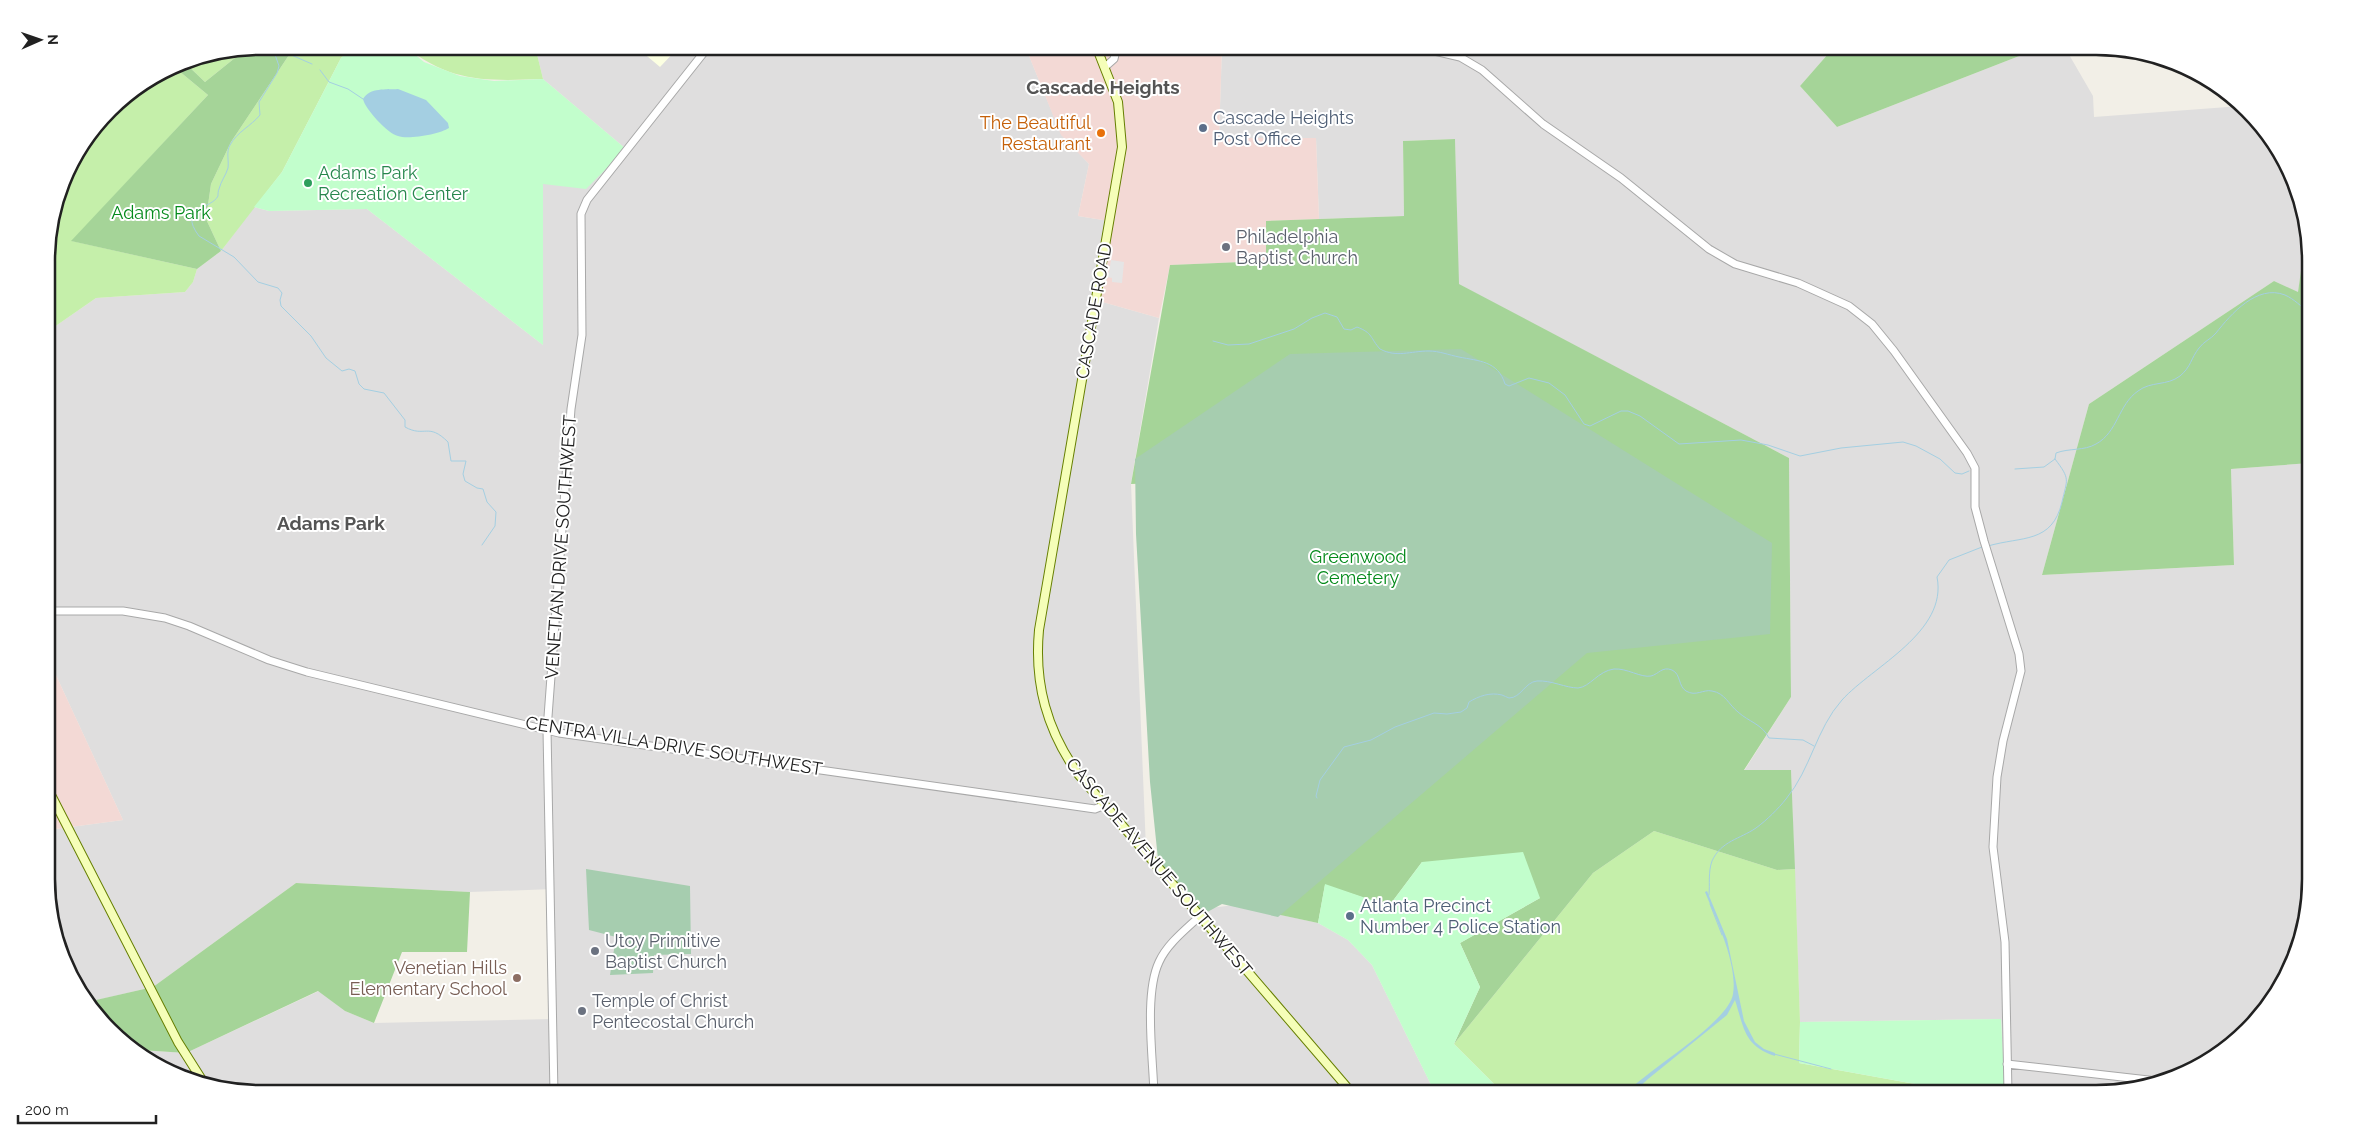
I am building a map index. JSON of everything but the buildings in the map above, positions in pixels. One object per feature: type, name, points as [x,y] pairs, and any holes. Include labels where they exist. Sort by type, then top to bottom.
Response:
[{"type":"main road","name":"CASCADE ROAD","points":[[1047,579],[1121,153],[1121,117],[1100,55]]},
{"type":"main road","name":"CASCADE AVENUE SOUTHWEST","points":[[1047,579],[1037,652],[1038,679],[1043,706],[1052,731],[1065,755],[1105,805],[1344,1085]]},
{"type":"main road","points":[[55,802],[173,1034],[199,1075]]},
{"type":"street","name":"VENETIAN DRIVE SOUTHWEST","points":[[554,1085],[547,730],[571,408],[582,335],[580,214],[587,200],[702,55]]},
{"type":"street","points":[[1105,67],[1114,59],[1115,55]]},
{"type":"street","points":[[1451,55],[1460,57],[1482,70],[1543,124],[1621,178],[1709,249],[1735,264],[1798,283],[1840,301],[1872,324],[1894,351],[1975,468],[1975,507],[1987,553],[2019,654],[2021,671],[1997,777],[1993,847],[2005,942],[2008,1085]]},
{"type":"street","name":"CENTRA VILLA DRIVE SOUTHWEST","points":[[55,611],[123,611],[165,618],[189,626],[269,660],[306,672],[547,730],[1095,809],[1105,805]]},
{"type":"street","points":[[1154,1085],[1151,1004],[1154,974],[1167,948],[1200,916]]},
{"type":"street","points":[[2008,1064],[2143,1079]]},
{"type":"shaded area","points":[[537,55],[646,55],[660,66],[671,55],[1029,55],[1061,134],[1089,164],[1078,216],[1109,221],[1092,299],[1159,318],[1131,484],[1146,849],[1200,915],[1210,908],[1235,905],[1318,923],[1348,940],[1372,965],[1431,1085],[248,1085],[221,1081],[195,1074],[170,1064],[148,1051],[186,1053],[319,991],[345,1011],[374,1023],[552,1019],[553,889],[470,892],[296,883],[153,987],[97,1000],[101,1008],[83,982],[71,958],[62,932],[55,892],[55,829],[123,820],[55,673],[55,326],[96,298],[185,292],[193,282],[197,269],[221,251],[254,207],[269,211],[367,209],[543,345],[543,183],[626,149],[543,79]]},
{"type":"shaded area","points":[[646,55],[671,55],[660,67]]},
{"type":"shaded area","points":[[1029,55],[1222,55],[1219,138],[1316,138],[1319,219],[1266,221],[1266,261],[1170,265],[1159,318],[1092,299],[1109,221],[1078,216],[1089,164],[1061,135]]},
{"type":"shaded area","points":[[1222,55],[1827,55],[1800,86],[1837,127],[2022,55],[2069,55],[2093,96],[2094,117],[2233,107],[2251,125],[2267,147],[2281,170],[2291,195],[2298,221],[2302,248],[2298,293],[2274,281],[2089,404],[2042,575],[2234,565],[2231,469],[2302,464],[2302,892],[2295,932],[2286,958],[2274,982],[2251,1015],[2232,1034],[2187,1064],[2149,1078],[2109,1085],[2005,1085],[2001,1019],[1800,1022],[1791,770],[1744,771],[1791,697],[1789,458],[1458,284],[1455,139],[1403,141],[1404,216],[1319,219],[1316,138],[1219,139]]},
{"type":"shaded area","points":[[1111,260],[1124,262],[1122,283],[1112,282],[1112,278],[1108,277]]},
{"type":"shaded area","points":[[55,673],[86,740],[123,820],[55,829]]},
{"type":"green space","points":[[289,55],[344,55],[282,172],[221,251],[206,219],[211,184],[231,142]]},
{"type":"green space","name":"Adams Park","points":[[289,55],[231,142],[211,184],[206,219],[221,251],[197,269],[71,241],[208,95],[180,72],[190,68],[205,82],[237,57]]},
{"type":"green space","name":"Adams Park","points":[[344,55],[416,55],[424,62],[460,76],[494,81],[543,79],[626,149],[586,189],[543,184],[543,345],[367,209],[269,211],[254,207],[282,172]]},
{"type":"green space","points":[[418,55],[537,55],[543,79],[504,80],[470,77],[438,67]]},
{"type":"green space","points":[[1827,55],[2022,55],[1837,127],[1800,86]]},
{"type":"green space","points":[[237,57],[205,82],[190,68]]},
{"type":"green space","points":[[180,72],[208,95],[72,241],[197,269],[193,282],[185,292],[96,298],[55,326],[55,248],[59,221],[66,195],[83,158],[115,115],[147,90]]},
{"type":"green space","points":[[1455,139],[1459,284],[1789,458],[1791,697],[1744,770],[1791,770],[1795,869],[1777,870],[1654,831],[1593,873],[1454,1044],[1480,987],[1460,943],[1540,898],[1422,862],[1389,906],[1325,885],[1318,923],[1262,911],[1316,477],[1131,484],[1170,265],[1266,261],[1266,221],[1404,216],[1403,141]]},
{"type":"green space","points":[[2302,264],[2302,464],[2231,469],[2234,565],[2042,575],[2089,404],[2274,281],[2298,292]]},
{"type":"green space","name":"Greenwood Cemetery","points":[[1461,349],[1772,543],[1770,634],[1587,653],[1278,917],[1222,904],[1200,916],[1159,869],[1150,782],[1136,534],[1135,459],[1290,354]]},
{"type":"green space","points":[[1654,831],[1777,870],[1795,869],[1800,1022],[1799,1063],[1921,1085],[1495,1085],[1454,1044],[1593,873]]},
{"type":"green space","points":[[1523,852],[1540,898],[1460,943],[1480,987],[1454,1044],[1495,1085],[1431,1085],[1372,965],[1348,940],[1318,923],[1325,884],[1389,906],[1422,862]]},
{"type":"green space","points":[[586,869],[690,886],[691,954],[654,955],[653,973],[610,975],[616,937],[589,930]]},
{"type":"green space","points":[[296,883],[470,892],[467,952],[402,952],[374,1023],[345,1011],[318,991],[186,1053],[148,1051],[115,1025],[96,1000],[153,987]]},
{"type":"green space","points":[[2001,1019],[2005,1085],[1921,1085],[1799,1063],[1800,1022]]},
{"type":"water","points":[[398,89],[426,100],[448,123],[449,128],[416,137],[398,136],[389,131],[372,115],[363,99],[374,91]]},
{"type":"water","points":[[1707,891],[1727,939],[1744,1021],[1755,1042],[1764,1049],[1775,1053],[1775,1056],[1757,1047],[1751,1041],[1743,1027],[1735,1000],[1727,1015],[1642,1085],[1635,1085],[1687,1045],[1718,1018],[1728,1005],[1733,994],[1734,982],[1729,956],[1705,892]]},
{"type":"waterway","points":[[275,55],[279,66],[277,73],[259,102],[260,115],[236,136],[230,145],[228,168],[218,196],[194,214],[192,219],[193,226],[199,236],[234,257],[258,282],[278,288],[282,293],[281,306],[311,336],[326,358],[342,371],[349,369],[355,371],[359,384],[364,389],[384,393],[405,420],[405,427],[417,431],[436,433],[448,442],[451,461],[466,461],[463,474],[465,481],[477,488],[483,489],[487,502],[496,512],[495,526],[482,545]]},
{"type":"waterway","points":[[291,55],[312,64]]},
{"type":"waterway","points":[[320,70],[329,82],[348,89],[363,99]]},
{"type":"waterway","points":[[2015,469],[2044,467],[2055,459],[2056,453],[2087,448],[2103,439],[2114,426],[2131,397],[2143,388],[2170,381],[2180,376],[2201,346],[2214,335],[2229,317],[2255,297],[2275,293],[2285,295],[2302,307]]},
{"type":"waterway","points":[[1213,341],[1228,345],[1249,344],[1294,329],[1312,318],[1325,313],[1337,317],[1344,329],[1351,330],[1357,327],[1366,331],[1380,349],[1386,352],[1398,354],[1433,351],[1480,361],[1493,366],[1502,376],[1505,384],[1509,386],[1529,378],[1549,383],[1565,395],[1584,424],[1590,426],[1621,411],[1628,411],[1640,416],[1679,444],[1741,440],[1768,445],[1800,456],[1841,448],[1903,442],[1916,446],[1940,459],[1955,473],[1962,474],[1969,471]]},
{"type":"waterway","points":[[1988,546],[2034,536],[2043,532],[2051,525],[2057,516],[2066,484],[2064,471],[2055,459]]},
{"type":"waterway","points":[[1709,895],[1710,869],[1716,854],[1731,841],[1760,825],[1783,803],[1802,775],[1833,711],[1855,687],[1905,646],[1920,631],[1931,615],[1937,597],[1937,577],[1949,560],[1982,547]]},
{"type":"waterway","points":[[1317,798],[1320,780],[1344,747],[1371,740],[1395,727],[1434,713],[1461,712],[1467,708],[1469,702],[1485,695],[1498,694],[1509,698],[1513,697],[1529,684],[1537,681],[1578,688],[1586,685],[1608,670],[1614,669],[1647,676],[1666,669],[1672,670],[1677,674],[1683,689],[1690,693],[1709,691],[1720,694],[1738,712],[1763,729],[1769,738],[1803,740],[1814,746]]},
{"type":"waterway","points":[[1710,904],[1722,935]]},
{"type":"waterway","points":[[1774,1054],[1831,1069]]},
{"type":"place","name":"Cascade Heights Post Office","points":[[1203,128]]},
{"type":"place","name":"The Beautiful Restaurant","points":[[1101,133]]},
{"type":"place","name":"Adams Park Recreation Center","points":[[308,183]]},
{"type":"place","name":"Philadelphia Baptist Church","points":[[1226,247]]},
{"type":"place","name":"Atlanta Precinct Number 4 Police Station","points":[[1350,916]]},
{"type":"place","name":"Utoy Primitive Baptist Church","points":[[595,951]]},
{"type":"place","name":"Venetian Hills Elementary School","points":[[517,978]]},
{"type":"place","name":"Temple of Christ Pentecostal Church","points":[[582,1011]]},
{"type":"district","name":"Cascade Heights","points":[[1103,87]]},
{"type":"district","name":"Adams Park","points":[[331,523]]}]
